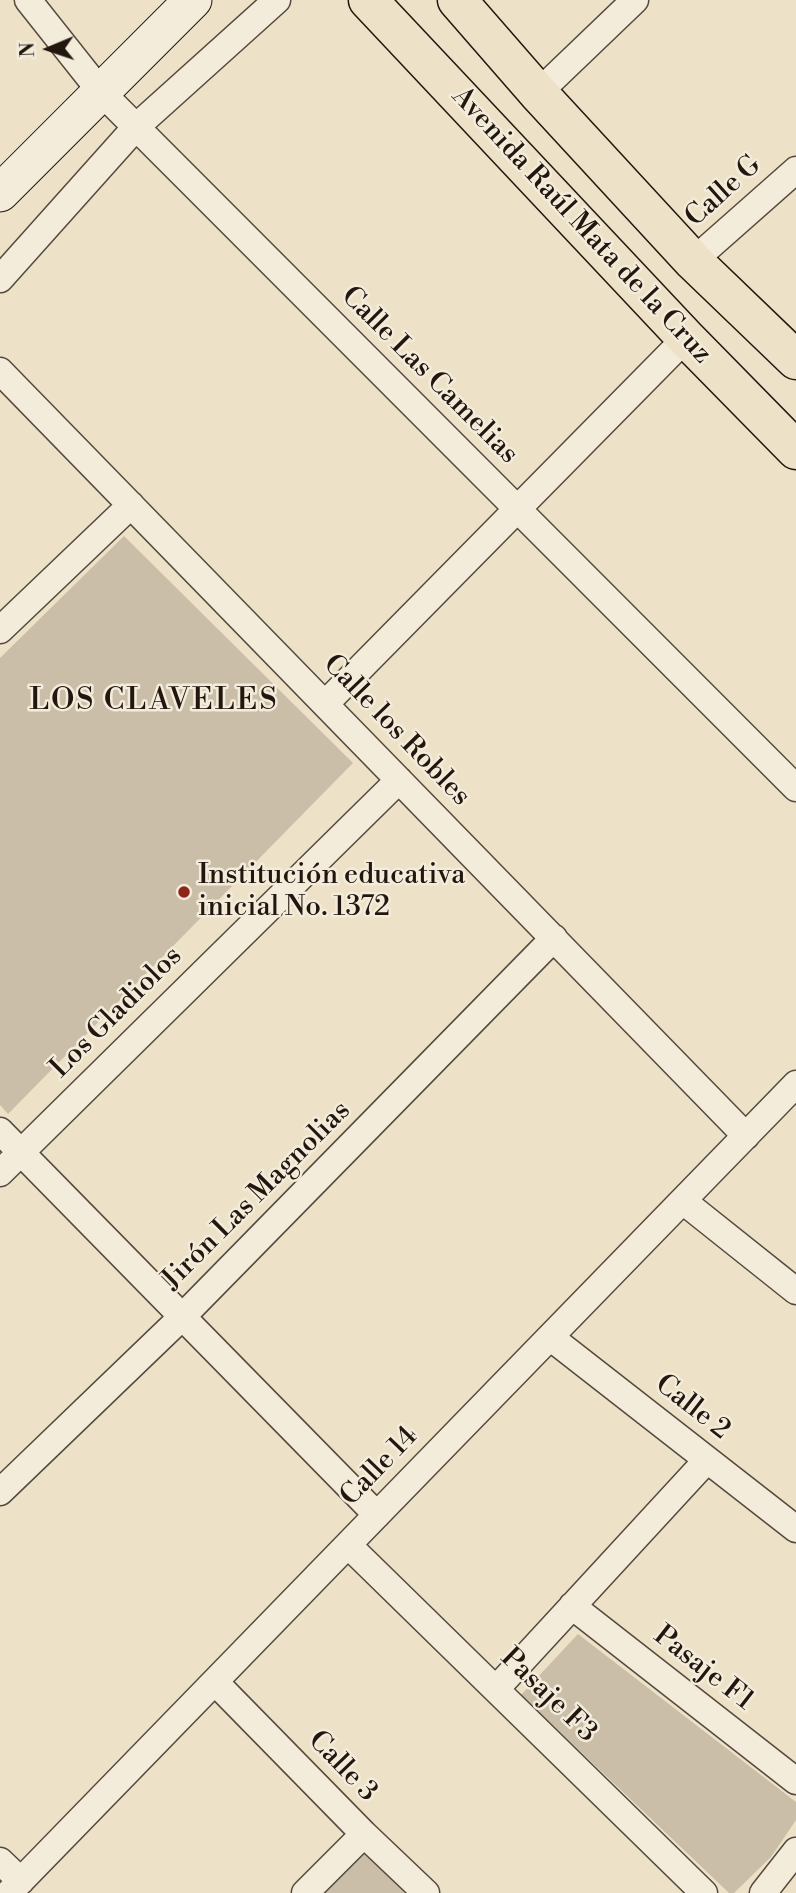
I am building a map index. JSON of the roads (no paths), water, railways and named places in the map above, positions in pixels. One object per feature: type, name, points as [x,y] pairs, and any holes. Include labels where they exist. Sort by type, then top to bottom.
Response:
[{"type":"main road","name":"Avenida Raúl Mata de la Cruz","points":[[368,0],[686,338],[796,450]]},
{"type":"main road","name":"Avenida Raúl Mata de la Cruz","points":[[457,0],[538,93],[693,261],[796,360]]},
{"type":"street","name":"Calle Las Camelias","points":[[28,0],[101,92],[796,788]]},
{"type":"street","points":[[0,193],[193,0]]},
{"type":"street","points":[[0,279],[136,127],[277,0]]},
{"type":"street","points":[[538,93],[635,0]]},
{"type":"street","name":"Calle G","points":[[693,261],[796,170]]},
{"type":"street","points":[[325,704],[686,338]]},
{"type":"street","name":"Calle los Robles","points":[[0,371],[746,1136]]},
{"type":"street","points":[[0,630],[131,505]]},
{"type":"street","name":"Los Gladiolos","points":[[0,1173],[399,780]]},
{"type":"street","name":"Jirón Las Magnolias","points":[[0,1492],[182,1317],[554,938]]},
{"type":"street","name":"Calle 14","points":[[15,1887],[796,1084]]},
{"type":"street","points":[[0,1131],[377,1515]]},
{"type":"street","points":[[683,1201],[796,1291]]},
{"type":"street","name":"Calle 2","points":[[550,1337],[796,1529]]},
{"type":"street","points":[[496,1689],[707,1460]]},
{"type":"street","name":"Pasaje F3","points":[[348,1545],[704,1893]]},
{"type":"street","name":"Pasaje F1","points":[[572,1606],[796,1781]]},
{"type":"street","name":"Calle 3","points":[[215,1682],[363,1834],[426,1893]]},
{"type":"street","points":[[305,1893],[363,1834]]},
{"type":"street","points":[[763,1893],[796,1852]]},
{"type":"street","points":[[0,1861],[15,1887]]},
{"type":"place","name":"Institución educativa inicial No. 1372","points":[[184,892]]},
{"type":"district","name":"LOS CLAVELES","points":[[154,702]]}]
